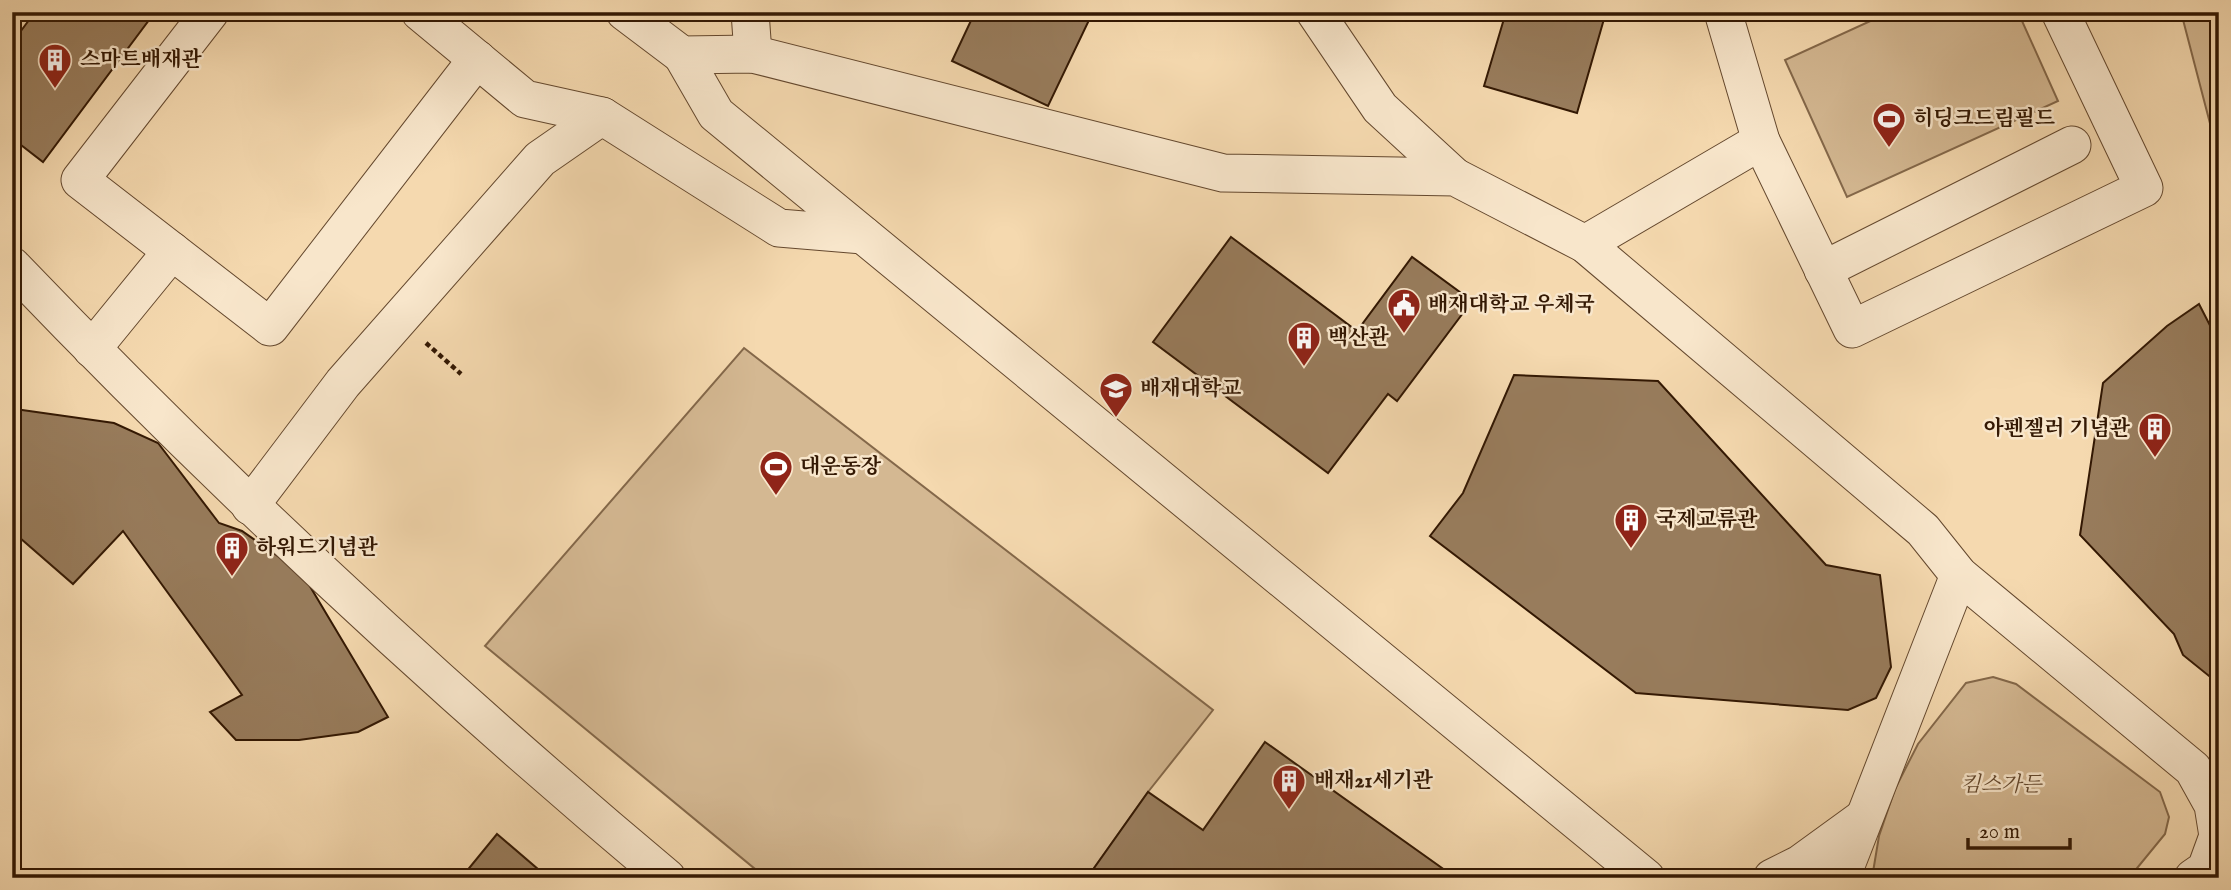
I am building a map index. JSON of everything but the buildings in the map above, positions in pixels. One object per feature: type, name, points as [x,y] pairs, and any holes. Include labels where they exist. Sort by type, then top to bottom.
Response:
[{"type":"lane","points":[[210,12],[80,180],[270,327],[477,59]]},
{"type":"lane","points":[[420,12],[524,99],[602,116],[779,228],[863,235]]},
{"type":"lane","points":[[625,12],[682,55],[716,114],[1646,878]]},
{"type":"lane","points":[[750,12],[753,54]]},
{"type":"lane","points":[[1315,12],[1380,108],[1455,177],[1585,244],[1923,530],[1959,575],[2193,769],[2216,806],[2218,836],[2206,869],[2193,878]]},
{"type":"lane","points":[[1723,12],[1761,141],[1852,330],[2144,188],[2061,14]]},
{"type":"lane","points":[[682,55],[753,54],[1223,173],[1455,177]]},
{"type":"lane","points":[[250,506],[343,383],[540,159],[602,116]]},
{"type":"lane","points":[[1585,244],[1761,141]]},
{"type":"lane","points":[[1823,270],[2072,145]]},
{"type":"lane","points":[[92,349],[172,251]]},
{"type":"lane","points":[[12,266],[250,506],[530,763],[667,878]]},
{"type":"lane","points":[[1840,878],[1959,575]]},
{"type":"lane","points":[[1772,878],[1800,864],[1862,819]]},
{"type":"path","points":[[399,319],[461,374]]},
{"type":"green space","name":"히딩크드림필드","points":[[1890,12],[2018,12],[2058,101],[1847,197],[1785,60]]},
{"type":"green space","points":[[2181,12],[2219,12],[2219,158]]},
{"type":"green space","name":"대운동장","points":[[744,348],[1213,710],[1148,792],[1087,878],[766,878],[485,646]]},
{"type":"green space","name":"킴스가든","points":[[1993,677],[2016,684],[2160,792],[2169,817],[2165,834],[2129,878],[1872,878],[1879,836],[1895,789],[1918,744],[1966,683]]},
{"type":"place","name":"스마트배재관","points":[[55,90]]},
{"type":"place","name":"히딩크드림필드","points":[[1889,149]]},
{"type":"place","name":"배재대학교 우체국","points":[[1404,335]]},
{"type":"place","name":"백산관","points":[[1304,368]]},
{"type":"place","name":"배재대학교","points":[[1116,419]]},
{"type":"place","name":"아펜젤러 기념관","points":[[2155,459]]},
{"type":"place","name":"대운동장","points":[[776,497]]},
{"type":"place","name":"국제교류관","points":[[1631,550]]},
{"type":"place","name":"하워드기념관","points":[[232,578]]},
{"type":"place","name":"배재21세기관","points":[[1289,811]]}]
